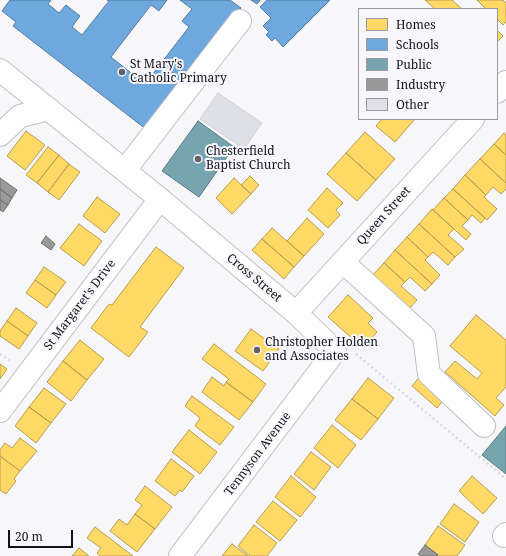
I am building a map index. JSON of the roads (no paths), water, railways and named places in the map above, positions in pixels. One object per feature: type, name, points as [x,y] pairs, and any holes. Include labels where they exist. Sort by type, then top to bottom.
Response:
[{"type":"street","points":[[124,170],[240,21]]},
{"type":"street","name":"Cross Street","points":[[0,70],[160,199],[296,313],[335,351]]},
{"type":"street","points":[[498,91],[506,82]]},
{"type":"street","points":[[0,135],[20,116],[50,109]]},
{"type":"street","name":"Queen Street","points":[[296,313],[472,120]]},
{"type":"street","name":"St Margaret's Drive","points":[[0,411],[160,199]]},
{"type":"street","points":[[343,262],[424,336],[429,374],[484,426]]},
{"type":"street","name":"Tennyson Avenue","points":[[180,556],[335,351]]},
{"type":"place","name":"St Mary's Catholic Primary","points":[[122,72]]},
{"type":"place","name":"Chesterfield Baptist Church","points":[[198,159]]},
{"type":"place","name":"Christopher Holden and Associates","points":[[257,350]]}]
